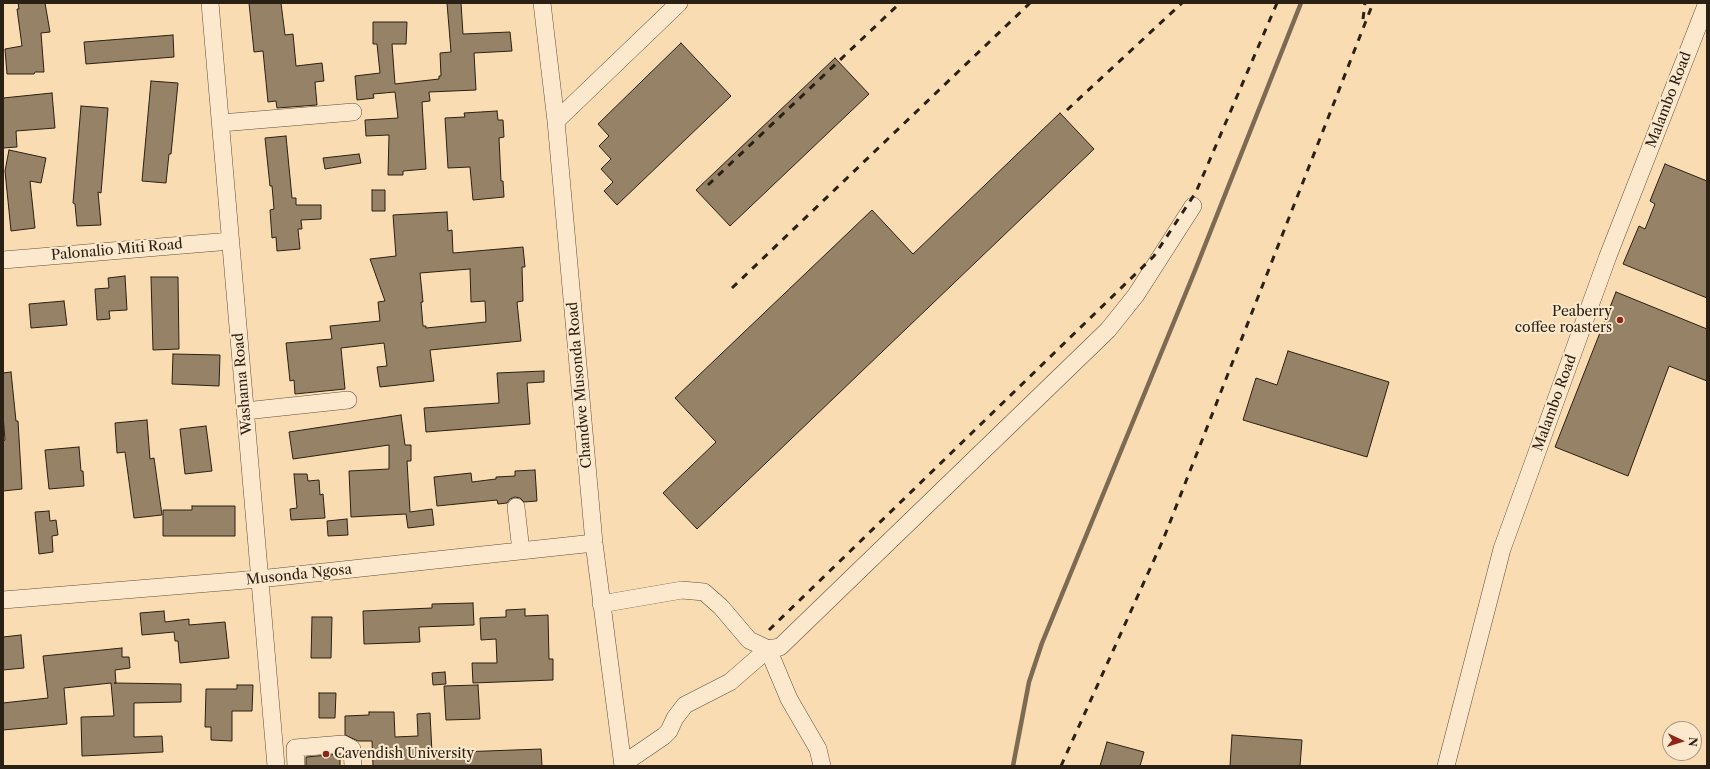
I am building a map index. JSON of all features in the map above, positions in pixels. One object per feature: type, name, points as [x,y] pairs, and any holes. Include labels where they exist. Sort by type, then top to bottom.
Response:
[{"type":"street","name":"Washama Road","points":[[210,3],[276,766]]},
{"type":"street","name":"Chandwe Musonda Road","points":[[542,3],[556,121],[594,543],[623,765]]},
{"type":"street","points":[[556,121],[679,3]]},
{"type":"street","name":"Malambo Road","points":[[1446,766],[1502,549],[1608,256],[1707,3]]},
{"type":"street","points":[[221,123],[353,112]]},
{"type":"street","points":[[623,765],[664,736],[669,731],[675,718],[685,705],[730,682],[768,649],[780,647],[1108,330],[1136,295],[1193,206]]},
{"type":"street","name":"Palonalio Miti Road","points":[[3,260],[231,241]]},
{"type":"street","points":[[245,411],[348,400]]},
{"type":"street","points":[[516,507],[520,551]]},
{"type":"street","name":"Musonda Ngosa","points":[[3,600],[259,579],[594,543]]},
{"type":"street","points":[[601,604],[682,590],[704,592],[721,607],[749,640],[768,649],[789,698],[818,748],[822,766]]},
{"type":"street","points":[[296,766],[295,748],[343,744],[352,749],[353,766]]},
{"type":"building","points":[[18,3],[45,3],[50,32],[41,33],[44,72],[35,72],[34,74],[7,74],[5,49],[22,46],[17,9],[19,9]]},
{"type":"building","points":[[249,3],[281,3],[285,35],[293,34],[296,66],[322,63],[324,81],[315,82],[317,105],[277,108],[276,101],[268,102],[263,51],[254,52]]},
{"type":"building","points":[[447,3],[461,3],[463,34],[510,32],[512,51],[474,53],[476,90],[429,92],[430,101],[422,102],[426,169],[403,171],[403,175],[388,175],[389,135],[366,136],[365,120],[398,118],[395,92],[373,94],[374,98],[357,100],[355,76],[380,73],[377,44],[373,44],[373,22],[407,22],[406,44],[392,44],[395,84],[439,79],[439,76],[441,76],[440,53],[451,52]]},
{"type":"building","points":[[173,35],[174,57],[86,64],[84,42]]},
{"type":"building","points":[[681,43],[731,96],[617,205],[604,191],[613,182],[601,169],[611,159],[599,146],[609,136],[598,124]]},
{"type":"building","points":[[835,58],[869,94],[730,226],[696,190]]},
{"type":"building","points":[[151,81],[178,83],[171,154],[169,154],[166,183],[142,181]]},
{"type":"building","points":[[52,93],[55,128],[16,131],[17,147],[3,148],[3,98]]},
{"type":"building","points":[[81,106],[108,108],[101,193],[98,192],[101,225],[77,226],[75,204],[73,203]]},
{"type":"building","points":[[497,111],[498,120],[503,120],[504,137],[499,138],[501,181],[503,181],[504,197],[473,200],[470,167],[448,168],[445,118],[465,117],[464,113]]},
{"type":"building","points":[[1060,113],[1094,149],[697,529],[663,493],[716,442],[675,398],[872,210],[913,254]]},
{"type":"building","points":[[286,136],[292,198],[296,198],[296,205],[321,205],[321,219],[301,220],[302,229],[298,229],[300,249],[277,251],[276,237],[272,238],[270,210],[274,209],[265,138]]},
{"type":"building","points":[[9,150],[46,158],[41,183],[30,181],[35,228],[11,231],[5,171]]},
{"type":"building","points":[[359,154],[361,163],[325,169],[323,158]]},
{"type":"building","points":[[1665,164],[1707,181],[1707,298],[1623,264],[1639,226],[1645,229],[1655,204],[1650,201]]},
{"type":"building","points":[[372,190],[385,190],[385,211],[372,211]]},
{"type":"building","points":[[447,212],[448,231],[452,230],[453,253],[523,247],[525,267],[522,267],[523,301],[517,302],[521,341],[430,350],[434,381],[380,387],[377,367],[387,366],[384,343],[341,348],[345,389],[295,394],[294,380],[290,381],[286,343],[332,339],[330,326],[380,321],[378,302],[385,301],[370,259],[396,256],[393,215]],"holes":[[[470,269],[471,302],[485,301],[486,322],[426,328],[426,326],[423,326],[421,302],[423,302],[420,273]]]},
{"type":"building","points":[[125,276],[127,310],[109,311],[110,319],[97,320],[95,289],[109,288],[108,278]]},
{"type":"building","points":[[151,277],[178,277],[179,349],[153,350]]},
{"type":"building","points":[[1616,292],[1707,329],[1707,381],[1669,366],[1628,476],[1555,447]]},
{"type":"building","points":[[64,301],[67,325],[31,328],[29,304]]},
{"type":"building","points":[[1288,351],[1389,382],[1367,457],[1243,420],[1256,378],[1277,385]]},
{"type":"building","points":[[173,354],[220,355],[219,386],[172,384]]},
{"type":"building","points":[[544,371],[544,382],[527,383],[530,424],[426,432],[424,408],[499,403],[497,373]]},
{"type":"building","points":[[11,372],[16,421],[18,421],[22,489],[3,491],[3,441],[5,440],[3,415],[3,373]]},
{"type":"building","points":[[401,415],[405,445],[411,445],[411,461],[407,461],[410,512],[432,509],[434,525],[408,528],[406,514],[351,517],[349,471],[389,469],[389,445],[293,459],[289,432]]},
{"type":"building","points":[[147,420],[150,459],[154,458],[162,515],[134,518],[125,452],[117,453],[115,423]]},
{"type":"building","points":[[206,426],[212,471],[185,474],[180,429]]},
{"type":"building","points":[[79,447],[84,486],[49,489],[45,450]]},
{"type":"building","points":[[535,470],[537,501],[524,502],[520,498],[515,497],[510,499],[507,503],[498,504],[497,500],[437,506],[434,477],[471,473],[472,482],[496,479],[496,477],[515,476],[515,471]]},
{"type":"building","points":[[294,474],[307,474],[308,481],[319,480],[320,495],[323,494],[325,518],[291,520],[290,509],[297,508]]},
{"type":"building","points":[[192,506],[235,506],[235,536],[163,536],[163,510],[192,510]]},
{"type":"building","points":[[49,511],[50,521],[56,520],[58,535],[52,536],[53,552],[39,554],[35,512]]},
{"type":"building","points":[[347,519],[348,535],[328,536],[327,521]]},
{"type":"building","points":[[473,603],[474,625],[419,627],[420,642],[364,644],[363,611],[432,608],[432,604]]},
{"type":"building","points":[[525,609],[525,616],[548,615],[549,659],[553,659],[553,680],[473,683],[472,663],[497,663],[496,639],[481,640],[480,618],[506,617],[506,610]]},
{"type":"building","points":[[164,611],[165,622],[189,619],[189,625],[225,622],[229,658],[180,663],[178,641],[175,641],[174,632],[142,635],[140,613]]},
{"type":"building","points":[[312,617],[332,617],[331,658],[311,658]]},
{"type":"building","points":[[21,635],[24,668],[3,670],[3,637]]},
{"type":"building","points":[[122,648],[122,657],[129,657],[130,668],[115,670],[116,683],[114,683],[181,684],[181,702],[134,703],[134,737],[162,736],[163,752],[82,756],[81,717],[114,716],[111,683],[64,688],[67,724],[3,730],[3,703],[48,698],[43,656]]},
{"type":"building","points":[[445,672],[446,684],[433,685],[432,673]]},
{"type":"building","points":[[237,685],[253,685],[252,711],[232,711],[232,741],[211,740],[211,727],[205,727],[206,689],[237,689]]},
{"type":"building","points":[[478,685],[480,719],[446,720],[444,686]]},
{"type":"building","points":[[319,693],[336,693],[335,718],[319,718]]},
{"type":"building","points":[[369,712],[394,712],[395,737],[418,736],[417,714],[430,713],[432,753],[541,749],[542,766],[373,766],[372,741],[358,741],[345,735],[345,716],[369,715]]},
{"type":"building","points":[[1232,735],[1302,740],[1300,766],[1230,766]]},
{"type":"building","points":[[1107,742],[1144,752],[1140,766],[1100,766]]},
{"type":"building","points":[[340,754],[340,766],[306,766],[306,757]]},
{"type":"waterway","points":[[1013,766],[1029,682],[1042,643],[1194,273],[1301,3]]},
{"type":"railway","points":[[708,185],[900,3]]},
{"type":"railway","points":[[732,288],[1030,3]]},
{"type":"railway","points":[[1067,110],[1182,3]]},
{"type":"railway","points":[[769,630],[1154,256],[1196,192],[1277,3]]},
{"type":"railway","points":[[1363,19],[1365,3]]},
{"type":"railway","points":[[1061,766],[1163,540],[1373,3]]},
{"type":"place","name":"Peaberry coffee roasters","points":[[1620,320]]},
{"type":"place","name":"Cavendish University","points":[[326,754]]}]
